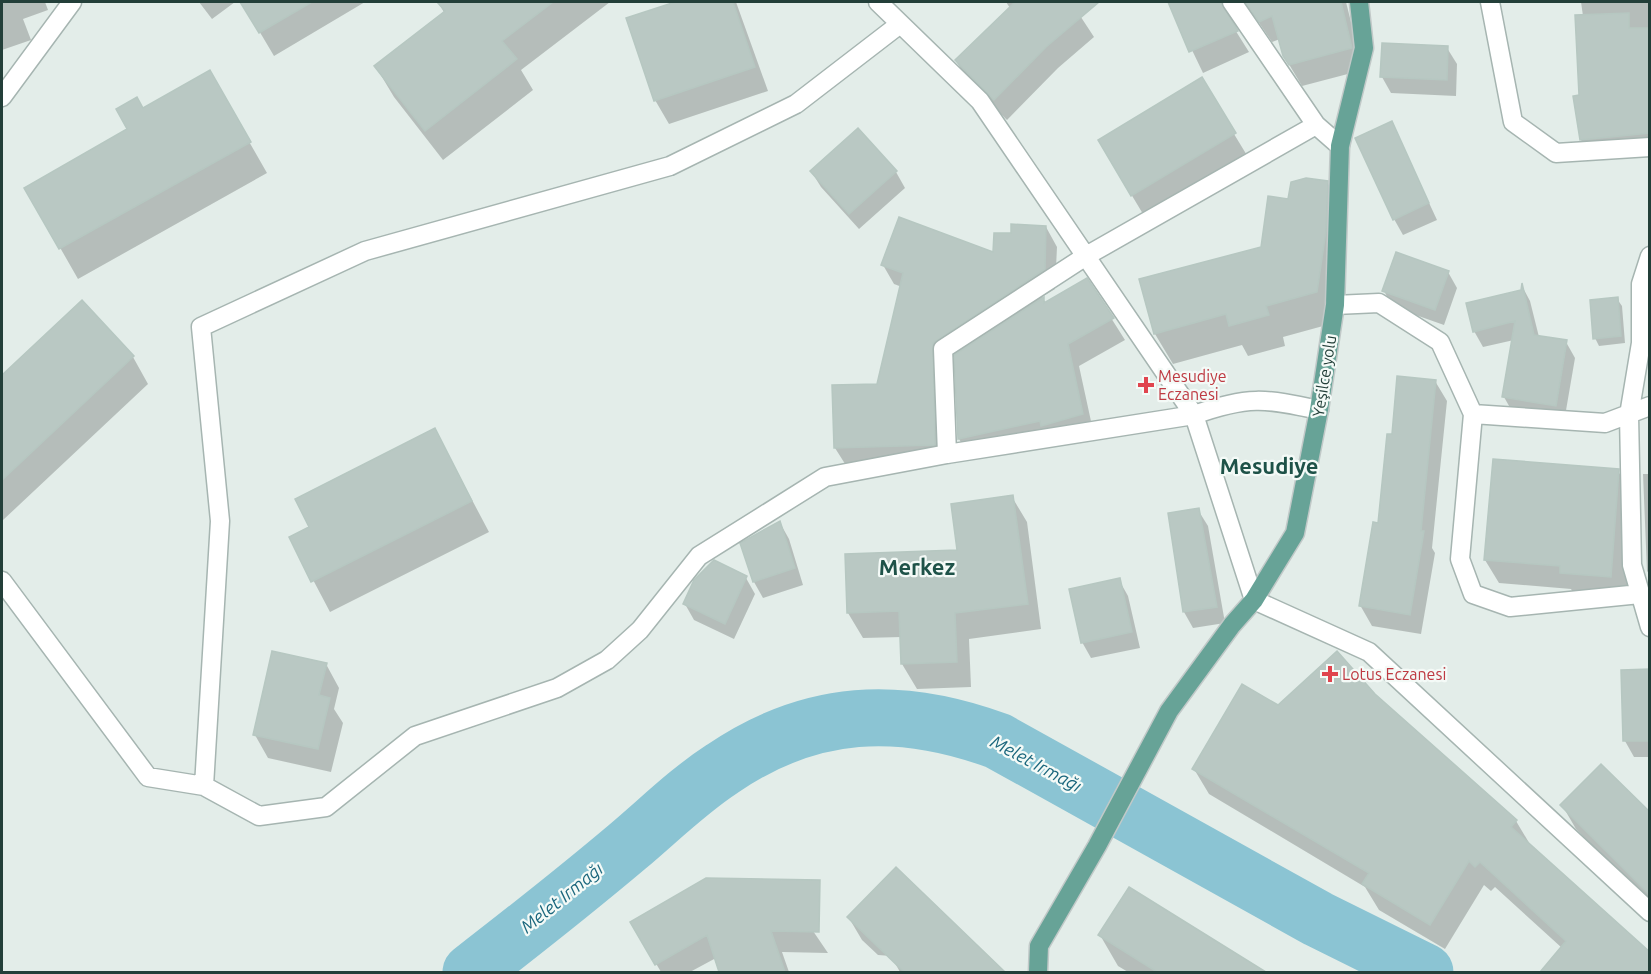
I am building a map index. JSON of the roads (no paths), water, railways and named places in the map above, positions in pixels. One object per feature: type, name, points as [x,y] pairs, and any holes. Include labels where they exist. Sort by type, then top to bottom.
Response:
[{"type":"main road","name":"Yeşilce yolu","points":[[1038,972],[1039,946],[1097,846],[1169,711],[1232,625],[1254,600],[1296,533],[1319,410],[1335,304],[1340,146],[1364,48],[1359,2]]},
{"type":"street","points":[[2,98],[72,2]]},
{"type":"street","points":[[878,2],[980,101],[1194,415],[1254,600],[1370,652],[1650,912]]},
{"type":"street","points":[[1232,2],[1316,125],[1340,146]]},
{"type":"street","points":[[1490,2],[1513,122],[1556,153],[1650,147]]},
{"type":"street","points":[[204,786],[220,521],[201,327],[365,251],[670,166],[796,104],[900,24]]},
{"type":"street","points":[[947,453],[943,349],[1086,256],[1316,125]]},
{"type":"street","points":[[1650,256],[1641,284],[1641,343],[1629,415],[1632,565],[1650,627]]},
{"type":"street","points":[[1335,304],[1379,303],[1440,342],[1473,414],[1460,559],[1473,594],[1510,607],[1640,594]]},
{"type":"street","points":[[1636,373],[1650,387]]},
{"type":"street","points":[[2,581],[148,777],[204,786],[259,816],[326,807],[416,736],[557,688],[607,660],[640,630],[699,556],[825,477],[947,453],[1194,415],[1229,402],[1272,399],[1319,410]]},
{"type":"street","points":[[1473,414],[1605,423],[1650,406]]},
{"type":"waterway","name":"Melet Irmağı","points":[[471,972],[589,879],[685,796],[755,749],[789,734],[823,724],[857,719],[891,718],[962,729],[998,741],[1318,919],[1425,972]]},
{"type":"place","name":"Mesudiye Eczanesi","points":[[1146,385]]},
{"type":"place","name":"Lotus Eczanesi","points":[[1330,674]]},
{"type":"district","name":"Mesudiye","points":[[1269,466]]},
{"type":"district","name":"Merkez","points":[[917,567]]}]
